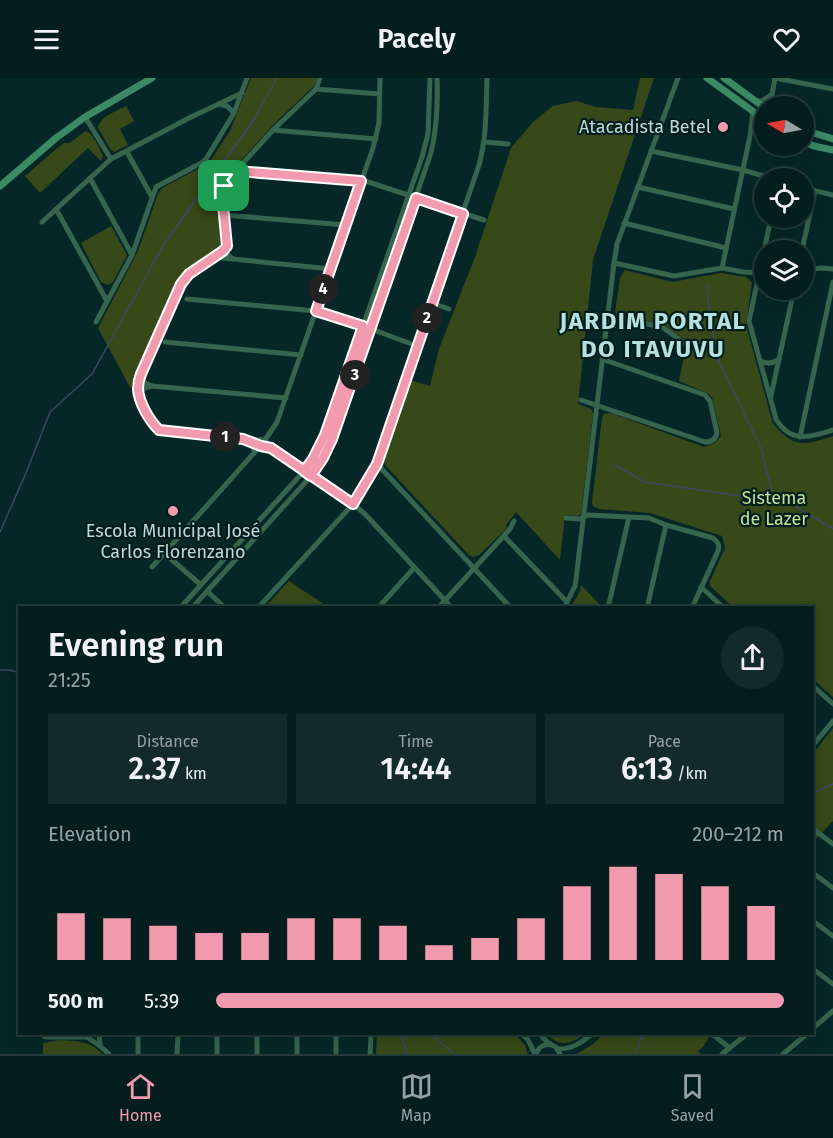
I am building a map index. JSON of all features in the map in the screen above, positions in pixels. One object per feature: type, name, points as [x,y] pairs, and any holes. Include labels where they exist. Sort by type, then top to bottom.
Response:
[{"type":"main road","points":[[0,186],[56,138],[86,117],[152,78]]},
{"type":"main road","points":[[707,78],[753,112]]},
{"type":"main road","points":[[724,78],[754,100]]},
{"type":"main road","points":[[751,98],[753,112]]},
{"type":"main road","points":[[814,133],[833,139]]},
{"type":"main road","points":[[814,145],[833,150]]},
{"type":"street","points":[[96,322],[132,255],[156,187],[206,159],[234,113],[247,78]]},
{"type":"street","points":[[265,440],[161,431],[156,428],[143,405],[138,385],[156,338],[185,278],[227,246],[224,214],[226,182],[273,130],[317,88],[320,78]]},
{"type":"street","points":[[152,567],[261,446],[277,422],[375,139],[379,123],[380,78]]},
{"type":"street","points":[[182,606],[304,471],[325,435],[422,157],[428,134],[430,78]]},
{"type":"street","points":[[194,606],[311,476],[332,439],[431,153],[438,111],[437,78]]},
{"type":"street","points":[[260,606],[353,504],[377,464],[479,165],[486,123],[487,78]]},
{"type":"street","points":[[504,536],[566,605],[575,586],[617,244],[678,78]]},
{"type":"street","points":[[751,98],[762,101],[772,94],[775,78],[833,89]]},
{"type":"street","points":[[317,88],[379,94]]},
{"type":"street","points":[[42,222],[111,159],[242,93]]},
{"type":"street","points":[[219,104],[227,106],[234,113]]},
{"type":"street","points":[[722,268],[753,112]]},
{"type":"street","points":[[86,117],[111,159]]},
{"type":"street","points":[[279,125],[288,131]]},
{"type":"street","points":[[750,136],[754,127]]},
{"type":"street","points":[[273,130],[375,139]]},
{"type":"street","points":[[484,142],[508,144]]},
{"type":"street","points":[[651,151],[754,173]]},
{"type":"street","points":[[127,152],[152,197]]},
{"type":"street","points":[[244,163],[249,172]]},
{"type":"street","points":[[237,171],[365,181],[408,195]]},
{"type":"street","points":[[90,178],[132,255]]},
{"type":"street","points":[[638,187],[735,209]]},
{"type":"street","points":[[804,240],[815,191],[833,195]]},
{"type":"street","points":[[416,198],[484,220]]},
{"type":"street","points":[[56,209],[107,301]]},
{"type":"street","points":[[224,214],[346,225]]},
{"type":"street","points":[[624,223],[726,248]]},
{"type":"street","points":[[121,234],[132,238],[140,233]]},
{"type":"street","points":[[223,251],[233,259]]},
{"type":"street","points":[[215,257],[330,269]]},
{"type":"street","points":[[614,262],[675,276],[722,268],[754,272]]},
{"type":"street","points":[[814,268],[833,269]]},
{"type":"street","points":[[800,437],[833,282]]},
{"type":"street","points":[[176,296],[187,299],[316,311],[363,326]]},
{"type":"street","points":[[755,300],[749,321],[776,419],[787,432],[800,437],[833,430]]},
{"type":"street","points":[[771,398],[792,300]]},
{"type":"street","points":[[432,303],[450,309]]},
{"type":"street","points":[[608,316],[662,327],[686,344]]},
{"type":"street","points":[[371,329],[417,346]]},
{"type":"street","points":[[156,338],[165,342],[301,355]]},
{"type":"street","points":[[581,400],[705,442],[712,441],[716,436],[710,401],[705,395],[602,359]]},
{"type":"street","points":[[760,361],[768,363],[779,359]]},
{"type":"street","points":[[138,385],[286,398]]},
{"type":"street","points":[[138,385],[152,386]]},
{"type":"street","points":[[243,439],[271,448]]},
{"type":"street","points":[[265,440],[271,448],[353,504],[450,606]]},
{"type":"street","points":[[250,441],[255,452]]},
{"type":"street","points":[[377,464],[509,606]]},
{"type":"street","points":[[566,518],[580,519],[588,515],[649,518],[713,538],[718,543],[718,551],[693,606]]},
{"type":"street","points":[[608,606],[628,517]]},
{"type":"street","points":[[440,606],[504,536],[514,520]]},
{"type":"street","points":[[647,606],[666,525]]},
{"type":"street","points":[[164,553],[201,585]]},
{"type":"street","points":[[380,606],[414,568]]},
{"type":"street","points":[[701,587],[722,606]]},
{"type":"street","points":[[207,591],[223,606]]},
{"type":"street","points":[[814,687],[833,704]]},
{"type":"street","points":[[814,741],[833,721]]},
{"type":"street","points":[[814,830],[833,844]]},
{"type":"street","points":[[814,874],[833,888]]},
{"type":"street","points":[[814,922],[833,936]]},
{"type":"street","points":[[814,970],[833,984]]},
{"type":"street","points":[[814,979],[820,974]]},
{"type":"street","points":[[814,1027],[833,1011]]},
{"type":"street","points":[[99,1035],[100,1046]]},
{"type":"street","points":[[138,1035],[138,1054]]},
{"type":"street","points":[[177,1054],[178,1035]]},
{"type":"street","points":[[217,1035],[217,1054]]},
{"type":"street","points":[[257,1035],[257,1054]]},
{"type":"street","points":[[297,1035],[297,1054]]},
{"type":"street","points":[[336,1035],[336,1054]]},
{"type":"street","points":[[370,1054],[371,1035]]},
{"type":"street","points":[[523,1035],[536,1054],[547,1044],[557,1049],[573,1047],[591,1035]]},
{"type":"street","points":[[541,1035],[557,1049]]},
{"type":"street","points":[[713,1035],[730,1048]]},
{"type":"street","points":[[722,1054],[746,1035]]},
{"type":"street","points":[[783,1054],[806,1035]]},
{"type":"street","points":[[45,1037],[92,1036],[109,1054]]},
{"type":"green space","points":[[251,78],[318,78],[313,87],[276,122],[223,180],[220,202],[222,238],[219,248],[181,276],[131,389],[98,328],[138,251],[158,194],[162,188],[209,163],[230,131]]},
{"type":"green space","points":[[640,78],[654,78],[593,260],[578,404],[591,409],[593,414],[581,514],[578,516],[565,515],[560,560],[516,512],[506,525],[507,528],[479,555],[473,557],[384,462],[410,380],[430,386],[439,349],[475,257],[511,148],[534,121],[553,106],[576,101],[596,107],[633,110]]},
{"type":"green space","points":[[126,106],[134,121],[120,129],[128,145],[114,152],[98,128],[99,124],[105,117]]},
{"type":"green space","points":[[85,131],[96,141],[103,156],[101,161],[88,148],[40,193],[25,176],[64,143],[70,143]]},
{"type":"green space","points":[[111,226],[127,255],[113,282],[108,285],[101,282],[81,243]]},
{"type":"green space","name":"Sistema de Lazer","points":[[625,270],[672,282],[721,273],[746,277],[752,282],[746,325],[773,424],[788,438],[800,443],[833,436],[833,697],[814,680],[814,606],[732,606],[710,586],[710,581],[725,548],[722,536],[650,513],[599,509],[593,506],[604,414],[611,413],[704,447],[715,443],[721,436],[712,397],[679,381],[687,341],[662,324],[618,315],[615,312],[620,278]]},
{"type":"green space","points":[[289,581],[326,606],[266,606]]},
{"type":"green space","points":[[581,585],[601,606],[572,606]]},
{"type":"green space","points":[[833,728],[833,821],[814,841],[814,753]]},
{"type":"green space","points":[[377,1035],[516,1035],[525,1045],[528,1054],[376,1054]]},
{"type":"green space","points":[[549,1035],[582,1035],[566,1043]]},
{"type":"green space","points":[[603,1035],[706,1035],[709,1037],[698,1051],[700,1054],[577,1054]]},
{"type":"green space","points":[[58,1040],[87,1044],[103,1054],[43,1054],[43,1043]]},
{"type":"waterway","points":[[0,532],[50,412],[92,374],[164,244],[253,121],[277,78]]},
{"type":"waterway","points":[[707,285],[710,318],[719,362],[761,448],[772,491]]},
{"type":"waterway","points":[[615,465],[645,482],[755,498],[772,492],[833,529]]},
{"type":"waterway","points":[[0,670],[18,672]]},
{"type":"waterway","points":[[814,793],[833,784]]},
{"type":"waterway","points":[[401,1035],[407,1054]]},
{"type":"waterway","points":[[434,1035],[454,1054]]},
{"type":"waterway","points":[[635,1054],[639,1041],[645,1035]]},
{"type":"place","name":"Atacadista Betel","points":[[723,127]]},
{"type":"place","name":"Escola Municipal José Carlos Florenzano","points":[[173,511]]},
{"type":"district","name":"JARDIM PORTAL DO ITAVUVU","points":[[653,335]]},
{"type":"route","points":[[224,186],[223,205],[227,246],[189,274],[181,284],[141,374],[138,385],[139,396],[159,430],[243,439],[271,448],[311,476],[353,504],[377,464],[463,214],[416,198],[332,439],[311,476],[304,471],[325,435],[363,326],[316,311],[361,181],[237,171],[224,186]]}]
